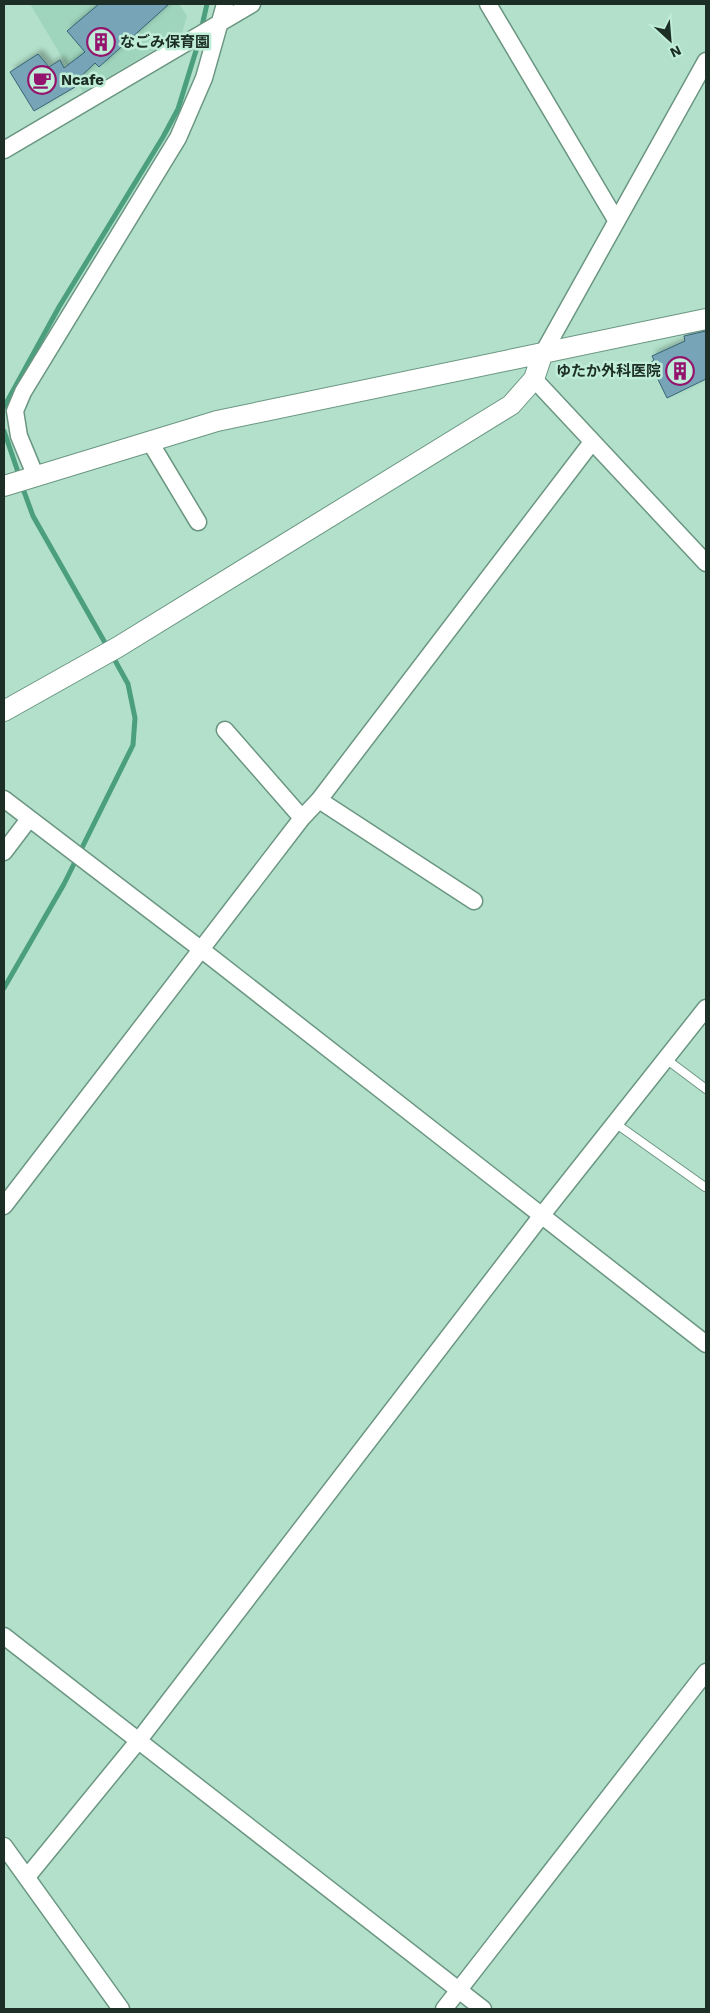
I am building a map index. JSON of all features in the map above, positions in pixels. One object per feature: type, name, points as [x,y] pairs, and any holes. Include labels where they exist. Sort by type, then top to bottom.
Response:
[{"type":"street","points":[[225,4],[217,25],[204,78],[178,138],[23,392],[15,411],[20,436],[20,481],[217,421],[542,355],[706,319]]},
{"type":"street","points":[[4,150],[252,4]]},
{"type":"street","points":[[488,4],[616,220]]},
{"type":"street","points":[[4,711],[110,651],[511,405],[534,379],[542,355],[706,61]]},
{"type":"street","points":[[534,379],[706,563]]},
{"type":"street","points":[[150,442],[198,522]]},
{"type":"street","points":[[4,1206],[302,818],[319,800],[592,442]]},
{"type":"street","points":[[225,730],[302,818]]},
{"type":"street","points":[[4,799],[202,950],[706,1344]]},
{"type":"street","points":[[319,800],[474,901]]},
{"type":"street","points":[[4,852],[29,819]]},
{"type":"street","points":[[27,1877],[139,1740],[542,1215],[706,1008]]},
{"type":"street","points":[[4,1636],[484,2009]]},
{"type":"street","points":[[444,2009],[706,1672]]},
{"type":"street","points":[[4,1846],[121,2009]]},
{"type":"lane","points":[[666,1059],[706,1089]]},
{"type":"lane","points":[[615,1123],[705,1187]]},
{"type":"shaded area","points":[[30,4],[179,4],[187,16],[182,33],[83,92]]},
{"type":"building","points":[[99,4],[169,4],[99,67],[95,63],[73,84],[75,87],[34,111],[10,72],[38,54],[49,67],[60,60],[64,68],[85,52],[67,31]]},
{"type":"building","name":"ゆたか外科医院","points":[[706,331],[706,379],[667,398],[650,363],[654,360],[652,356],[685,341],[684,336]]},
{"type":"waterway","points":[[201,30],[207,4]]},
{"type":"waterway","points":[[4,407],[59,307],[163,137],[178,109],[199,41]]},
{"type":"waterway","points":[[4,431],[20,478]]},
{"type":"waterway","points":[[22,486],[33,516],[108,648]]},
{"type":"waterway","points":[[4,988],[64,884],[133,745],[135,718],[128,684],[112,655]]},
{"type":"place","name":"なごみ保育園","points":[[101,42]]},
{"type":"place","name":"Ncafe","points":[[42,80]]},
{"type":"place","name":"ゆたか外科医院","points":[[680,371]]}]
